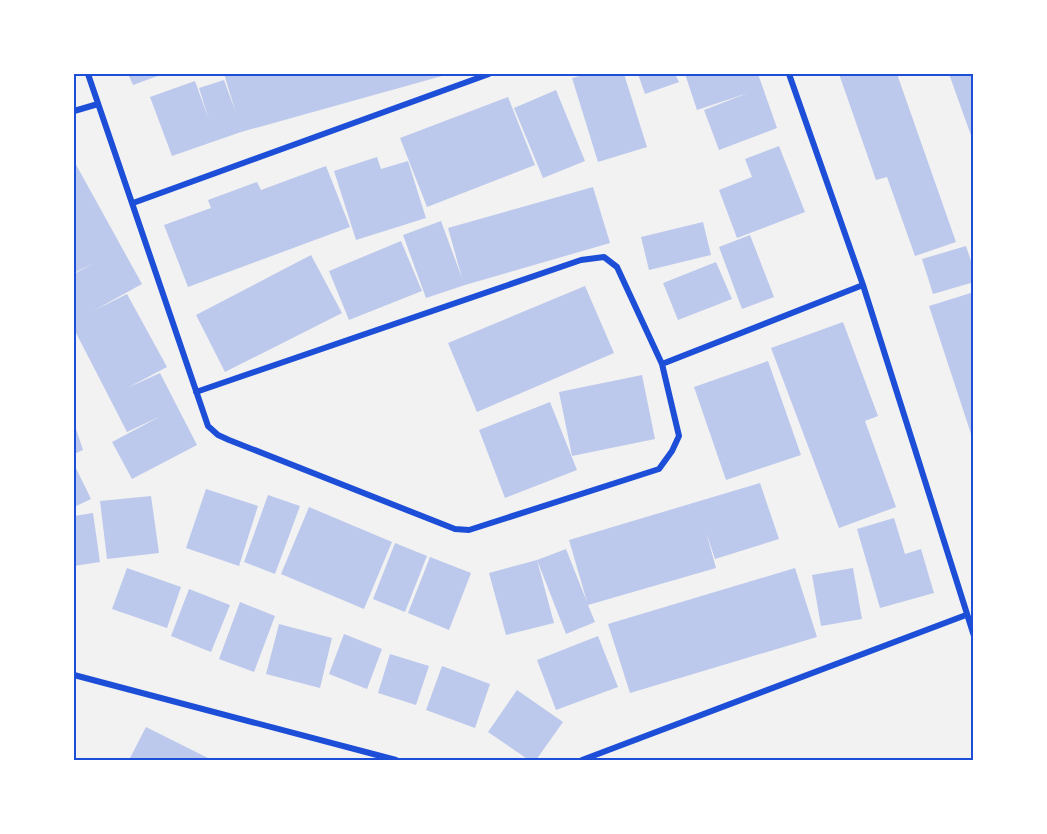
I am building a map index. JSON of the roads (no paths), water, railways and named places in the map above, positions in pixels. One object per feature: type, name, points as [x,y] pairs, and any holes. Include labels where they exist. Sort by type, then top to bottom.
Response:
[{"type":"street","points":[[88,74],[133,203],[196,392],[208,426],[218,435],[455,529],[470,530],[659,469],[679,436],[662,364],[617,267],[604,257],[581,260],[196,392]]},
{"type":"street","points":[[133,203],[489,74]]},
{"type":"street","points":[[789,74],[863,285],[974,636]]},
{"type":"street","points":[[74,111],[99,104]]},
{"type":"street","points":[[662,364],[863,285]]},
{"type":"street","points":[[582,760],[966,615]]},
{"type":"street","points":[[74,675],[396,760]]}]
